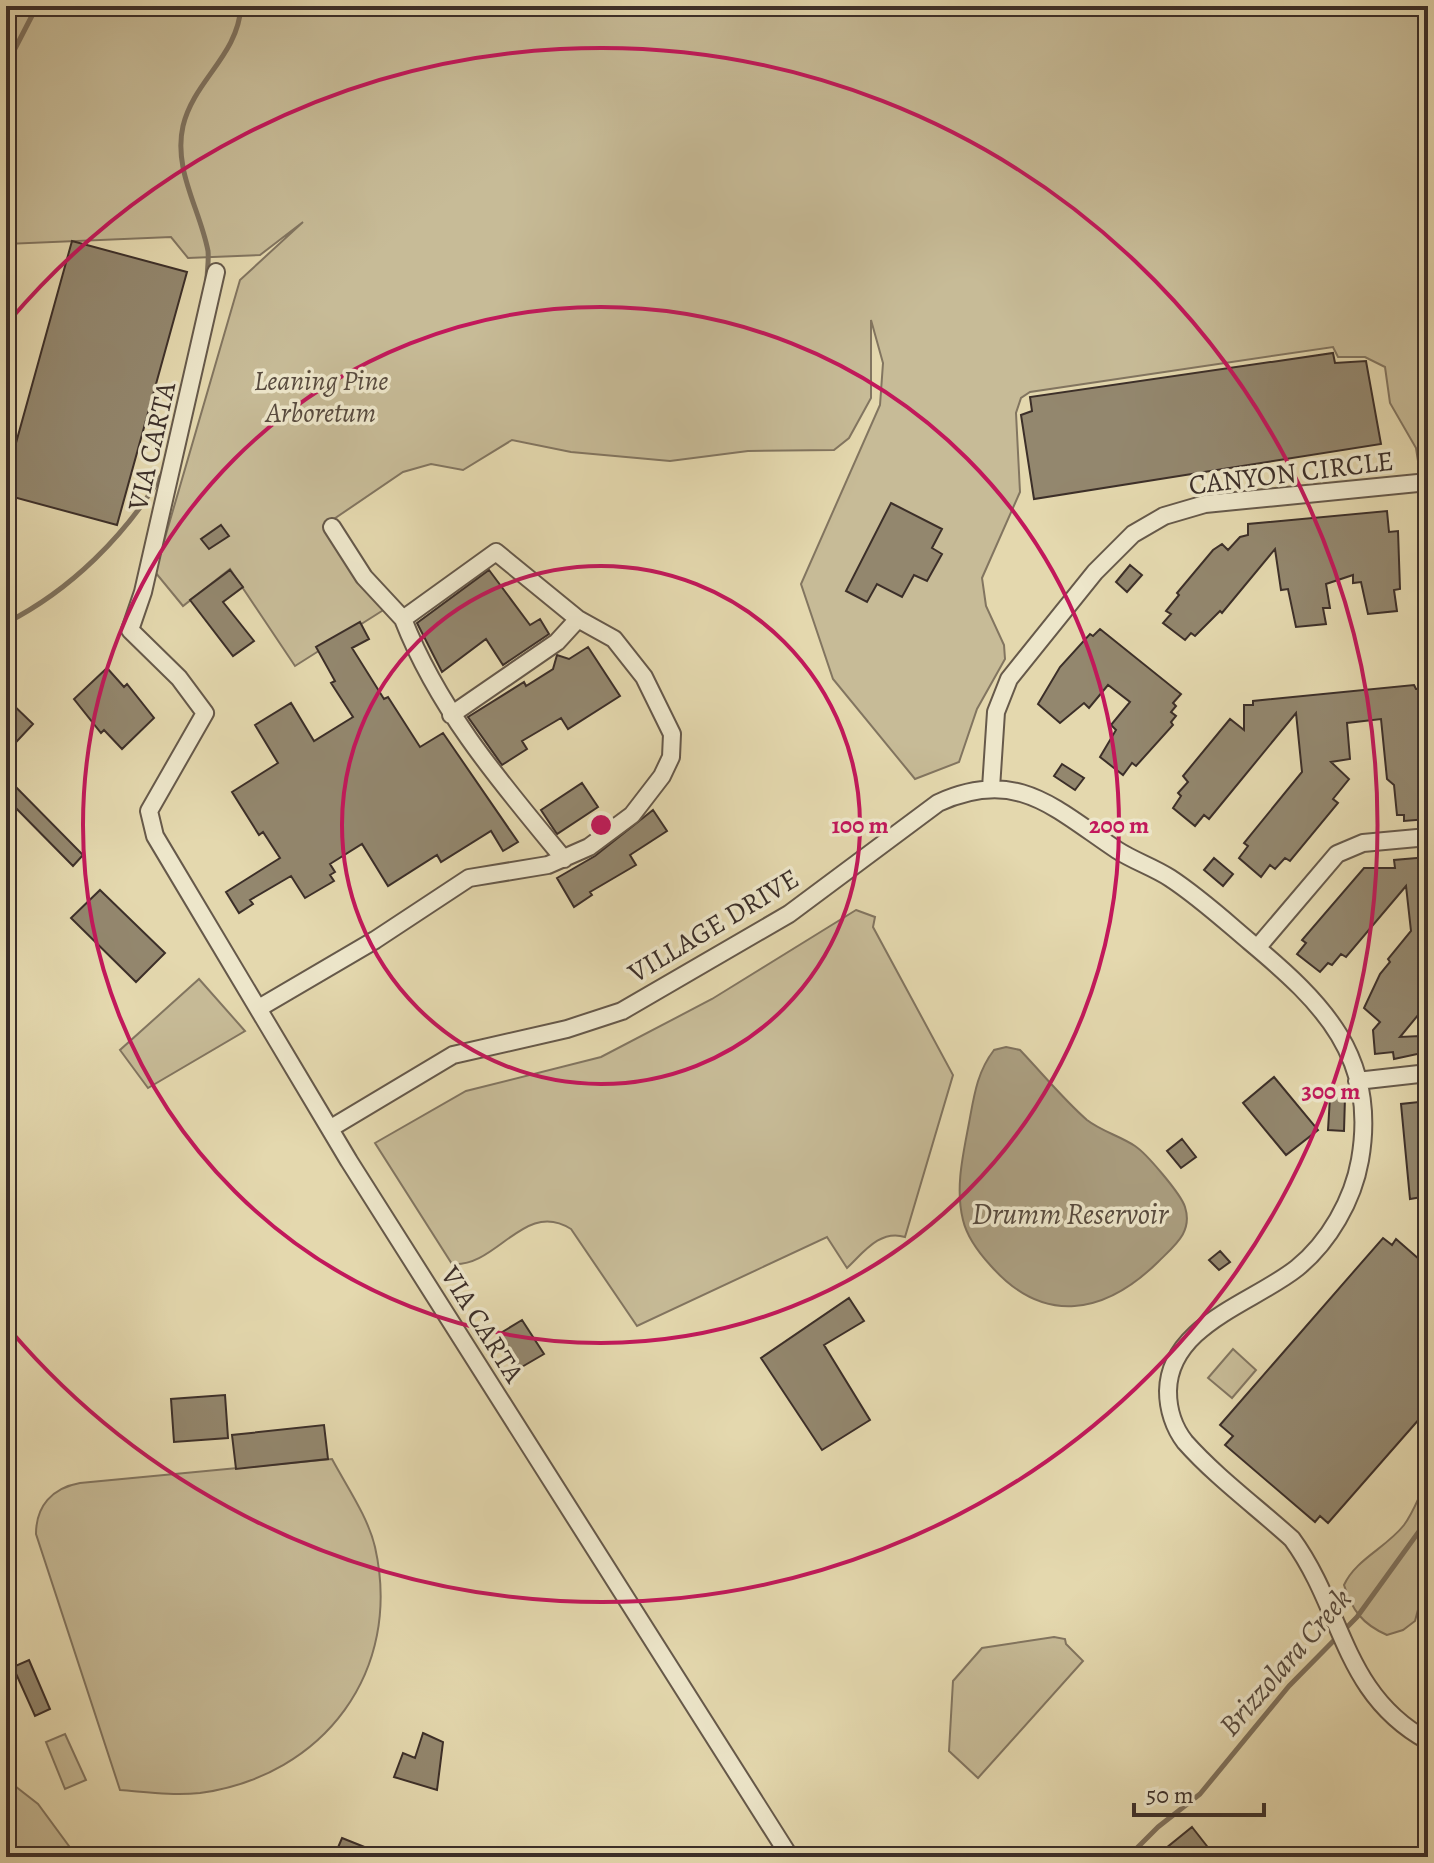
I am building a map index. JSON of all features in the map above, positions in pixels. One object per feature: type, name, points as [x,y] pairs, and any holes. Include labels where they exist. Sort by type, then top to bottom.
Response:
[{"type":"street","name":"VIA CARTA","points":[[216,272],[143,592],[130,630],[179,678],[205,713],[149,811],[155,836],[331,1128],[790,1857]]},
{"type":"street","name":"CANYON CIRCLE","points":[[991,788],[996,712],[1009,679],[1095,572],[1133,534],[1164,516],[1205,504],[1428,482]]},
{"type":"street","points":[[332,527],[364,577],[403,619],[420,661],[451,715],[564,859]]},
{"type":"street","points":[[259,1008],[375,940],[469,878],[564,859],[589,847],[632,815],[662,776],[671,757],[672,734],[644,677],[614,639],[578,619],[496,552],[403,619]]},
{"type":"street","points":[[451,715],[557,642],[578,619]]},
{"type":"street","name":"VILLAGE DRIVE","points":[[331,1128],[453,1055],[567,1029],[622,1011],[789,914],[938,803],[954,795],[991,788],[1025,793],[1055,806],[1122,854],[1189,892],[1257,948],[1323,1008],[1349,1054],[1362,1098],[1362,1145],[1350,1195],[1332,1228],[1299,1266],[1184,1344],[1173,1362],[1168,1389],[1175,1425],[1185,1441],[1292,1539],[1306,1559],[1350,1660],[1379,1703],[1428,1741]]},
{"type":"street","points":[[1257,948],[1337,854],[1363,843],[1428,837]]},
{"type":"street","points":[[1357,1081],[1428,1073]]},
{"type":"green space","name":"Leaning Pine Arboretum","points":[[6,6],[1428,6],[1428,460],[1418,461],[1416,448],[1390,403],[1385,367],[1365,357],[1338,357],[1333,347],[1030,392],[1021,398],[1016,413],[1020,492],[982,578],[986,606],[1004,645],[1005,659],[977,709],[959,762],[915,779],[833,679],[801,584],[880,405],[883,363],[871,320],[871,398],[849,438],[834,450],[748,451],[670,461],[571,452],[512,440],[463,470],[431,464],[403,472],[328,523],[385,609],[295,666],[230,569],[183,606],[155,572],[240,280],[303,222],[260,255],[188,258],[171,237],[6,244]]},
{"type":"green space","points":[[856,910],[875,917],[873,927],[953,1075],[905,1237],[896,1235],[880,1239],[847,1268],[827,1237],[637,1326],[571,1229],[554,1222],[539,1222],[483,1256],[452,1264],[375,1143],[466,1091],[601,1057],[712,999]]},
{"type":"green space","points":[[199,979],[245,1031],[148,1088],[120,1050]]},
{"type":"green space","points":[[1233,1349],[1256,1370],[1232,1398],[1208,1378]]},
{"type":"green space","points":[[332,1459],[372,1536],[381,1592],[377,1635],[365,1675],[344,1710],[317,1740],[284,1765],[244,1783],[190,1794],[120,1790],[36,1534],[43,1507],[61,1489],[80,1483]]},
{"type":"green space","points":[[1428,1479],[1428,1572],[1415,1621],[1403,1630],[1387,1635],[1359,1615],[1344,1585],[1356,1568],[1404,1525]]},
{"type":"green space","points":[[1054,1637],[1065,1639],[1083,1661],[978,1778],[949,1751],[953,1681],[982,1648]]},
{"type":"green space","points":[[65,1734],[86,1780],[65,1789],[46,1742]]},
{"type":"green space","points":[[6,1779],[38,1804],[77,1857],[6,1857]]},
{"type":"water","name":"Drumm Reservoir","points":[[1006,1047],[1020,1050],[1087,1120],[1140,1150],[1170,1184],[1185,1207],[1187,1224],[1171,1250],[1138,1280],[1096,1302],[1074,1306],[1053,1305],[1032,1298],[1011,1285],[991,1266],[965,1226],[960,1184],[975,1094],[988,1058],[994,1050]]},
{"type":"building","points":[[72,241],[187,272],[117,525],[6,495],[6,479]]},
{"type":"building","points":[[1333,353],[1335,363],[1366,361],[1381,444],[1034,499],[1021,415],[1032,411],[1030,397]]},
{"type":"building","points":[[891,503],[942,529],[932,548],[942,554],[927,581],[914,575],[902,597],[877,584],[867,602],[846,591]]},
{"type":"building","points":[[1387,511],[1389,532],[1398,531],[1400,589],[1394,590],[1397,611],[1368,614],[1361,582],[1353,583],[1353,575],[1326,584],[1330,608],[1323,608],[1326,624],[1296,627],[1288,589],[1281,590],[1275,549],[1222,613],[1220,611],[1195,636],[1191,633],[1185,640],[1163,623],[1171,614],[1166,611],[1179,595],[1177,593],[1213,550],[1222,544],[1228,550],[1240,537],[1248,535],[1248,524]]},
{"type":"building","points":[[221,525],[229,536],[209,549],[201,539]]},
{"type":"building","points":[[1130,565],[1142,575],[1127,592],[1116,582]]},
{"type":"building","points":[[230,570],[243,587],[223,602],[254,641],[233,656],[190,600]]},
{"type":"building","points":[[489,570],[530,625],[540,619],[549,634],[503,665],[486,639],[442,672],[417,623]]},
{"type":"building","points":[[360,622],[369,639],[352,648],[384,699],[388,697],[420,747],[443,733],[518,842],[503,851],[491,831],[441,862],[437,855],[388,886],[362,844],[330,864],[335,872],[330,875],[334,881],[305,898],[291,876],[250,900],[253,904],[239,913],[226,892],[280,858],[263,832],[259,835],[232,792],[278,763],[255,725],[291,703],[314,741],[353,717],[331,683],[335,681],[316,647]]},
{"type":"building","points":[[1100,629],[1181,694],[1173,703],[1176,706],[1171,712],[1176,716],[1171,722],[1173,725],[1136,766],[1132,763],[1123,775],[1100,757],[1116,730],[1111,725],[1130,702],[1108,685],[1089,708],[1084,703],[1060,723],[1038,704],[1060,667],[1090,634],[1093,636]]},
{"type":"building","points":[[588,647],[620,696],[568,729],[561,718],[522,741],[527,749],[502,765],[468,717],[524,682],[526,686],[553,669],[557,655],[569,659]]},
{"type":"building","points":[[107,668],[124,687],[127,684],[154,718],[122,749],[104,730],[101,733],[74,699]]},
{"type":"building","points":[[1414,685],[1416,689],[1426,689],[1428,819],[1404,821],[1404,815],[1397,815],[1394,785],[1387,779],[1381,719],[1347,723],[1350,759],[1331,762],[1349,779],[1333,799],[1338,803],[1290,861],[1285,858],[1275,869],[1270,865],[1261,877],[1239,858],[1248,846],[1244,843],[1302,772],[1296,713],[1209,819],[1204,815],[1195,826],[1173,808],[1181,796],[1178,793],[1188,782],[1183,776],[1230,719],[1244,730],[1244,705],[1253,705],[1253,701]]},
{"type":"building","points":[[6,698],[33,724],[6,753]]},
{"type":"building","points":[[1062,764],[1084,778],[1075,790],[1054,776]]},
{"type":"building","points":[[6,777],[83,855],[73,866],[6,798]]},
{"type":"building","points":[[582,783],[598,807],[557,834],[541,810]]},
{"type":"building","points":[[653,810],[667,831],[630,855],[636,865],[590,892],[592,895],[574,907],[557,878],[595,856]]},
{"type":"building","points":[[1428,857],[1428,1003],[1400,1037],[1420,1036],[1422,1053],[1394,1059],[1393,1052],[1375,1054],[1373,1030],[1380,1022],[1364,1008],[1380,974],[1390,962],[1388,959],[1411,931],[1406,886],[1346,957],[1341,954],[1332,965],[1328,963],[1320,972],[1297,954],[1306,943],[1302,940],[1364,868],[1395,868],[1394,860]]},
{"type":"building","points":[[1214,858],[1233,874],[1223,886],[1204,870]]},
{"type":"building","points":[[100,890],[165,953],[136,982],[71,918]]},
{"type":"building","points":[[1274,1077],[1318,1130],[1286,1155],[1243,1103]]},
{"type":"building","points":[[1330,1097],[1345,1097],[1344,1131],[1328,1130]]},
{"type":"building","points":[[1428,1101],[1428,1196],[1410,1199],[1401,1104]]},
{"type":"building","points":[[1182,1139],[1196,1157],[1181,1168],[1167,1151]]},
{"type":"building","points":[[1383,1238],[1392,1245],[1396,1239],[1428,1267],[1428,1409],[1328,1523],[1320,1516],[1315,1522],[1225,1445],[1233,1436],[1220,1425]]},
{"type":"building","points":[[1220,1251],[1230,1262],[1219,1270],[1209,1260]]},
{"type":"building","points":[[849,1298],[864,1321],[824,1345],[870,1420],[822,1450],[761,1358]]},
{"type":"building","points":[[522,1320],[544,1354],[520,1368],[499,1334]]},
{"type":"building","points":[[225,1395],[228,1438],[174,1442],[171,1399]]},
{"type":"building","points":[[324,1425],[328,1459],[236,1469],[232,1435]]},
{"type":"building","points":[[29,1660],[50,1709],[35,1716],[13,1667]]},
{"type":"building","points":[[423,1733],[443,1742],[437,1790],[394,1777],[403,1753],[415,1758]]},
{"type":"building","points":[[1192,1827],[1210,1850],[1201,1857],[1155,1857]]},
{"type":"building","points":[[342,1838],[387,1856],[387,1857],[334,1857]]},
{"type":"waterway","points":[[6,66],[37,6]]},
{"type":"waterway","points":[[207,281],[208,251],[184,174],[181,142],[189,110],[232,39],[241,6]]},
{"type":"waterway","points":[[6,623],[53,594],[95,559],[132,518],[163,473]]},
{"type":"waterway","name":"Brizzolara Creek","points":[[1128,1857],[1158,1827],[1200,1794],[1289,1686],[1357,1617],[1428,1519]]}]
